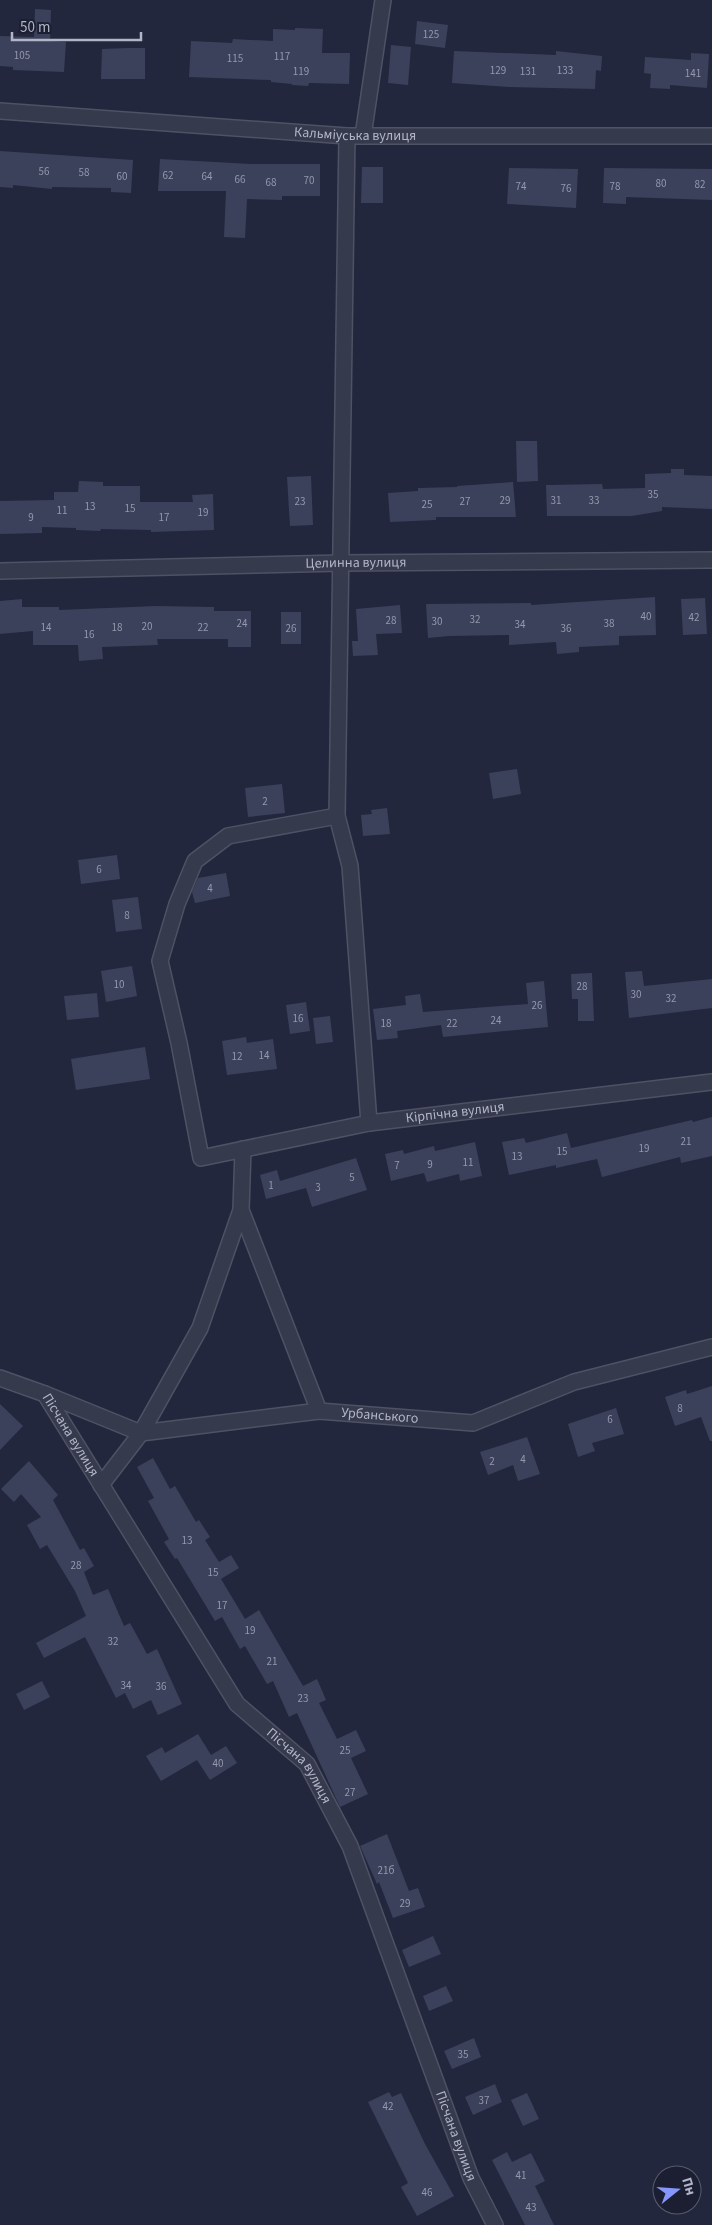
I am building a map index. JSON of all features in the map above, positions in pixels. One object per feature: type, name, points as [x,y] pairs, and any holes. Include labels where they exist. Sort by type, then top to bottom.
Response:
[{"type":"street","points":[[363,136],[383,0]]},
{"type":"street","name":"Кальміуська вулиця","points":[[0,111],[347,136],[712,136]]},
{"type":"street","points":[[347,136],[338,816],[350,866],[369,1123]]},
{"type":"street","name":"Целинна вулиця","points":[[0,571],[342,563],[712,560]]},
{"type":"street","name":"Кiрпiчна вулиця","points":[[338,816],[228,836],[195,861],[177,904],[160,961],[179,1043],[201,1158],[369,1123],[712,1082]]},
{"type":"street","points":[[101,1485],[141,1433],[200,1328],[241,1210],[243,1149]]},
{"type":"street","points":[[241,1210],[319,1411]]},
{"type":"street","name":"Урбанського","points":[[44,1394],[141,1433],[319,1411],[473,1422],[574,1382],[712,1347]]},
{"type":"street","name":"Пiсчана вулиця","points":[[0,1378],[44,1394],[237,1704],[307,1764],[350,1846],[471,2178],[495,2225]]},
{"type":"building","points":[[35,9],[51,10],[50,41],[66,42],[64,72],[13,70],[13,67],[0,66],[0,36],[34,37]]},
{"type":"building","points":[[417,21],[448,25],[445,48],[415,44]]},
{"type":"building","points":[[295,28],[323,29],[322,53],[350,53],[349,84],[309,83],[308,86],[271,82],[271,80],[189,77],[191,41],[232,43],[233,39],[273,41],[273,29],[295,30]]},
{"type":"building","points":[[391,45],[411,47],[408,85],[388,83]]},
{"type":"building","points":[[145,48],[145,79],[101,79],[102,49]]},
{"type":"building","points":[[454,51],[556,55],[556,51],[602,56],[601,71],[596,70],[595,89],[509,87],[452,83]]},
{"type":"building","points":[[691,53],[709,54],[707,88],[670,85],[670,89],[650,88],[651,74],[644,73],[645,57],[691,60]]},
{"type":"building","points":[[0,151],[133,160],[131,193],[111,192],[111,188],[52,187],[52,189],[13,185],[13,188],[0,187]]},
{"type":"building","points":[[160,159],[251,164],[320,164],[320,196],[282,196],[282,200],[247,199],[245,238],[224,237],[226,191],[158,191]]},
{"type":"building","points":[[362,167],[383,167],[383,203],[361,203]]},
{"type":"building","points":[[509,168],[578,169],[576,208],[507,204]]},
{"type":"building","points":[[604,168],[712,169],[712,200],[626,197],[626,204],[603,203]]},
{"type":"building","points":[[516,441],[537,441],[538,481],[517,482]]},
{"type":"building","points":[[671,469],[684,469],[684,475],[712,476],[712,509],[662,507],[662,511],[632,516],[547,516],[546,485],[602,484],[603,489],[645,488],[645,474],[671,473]]},
{"type":"building","points":[[311,476],[313,525],[290,526],[287,477]]},
{"type":"building","points":[[79,481],[103,482],[103,486],[140,486],[140,502],[193,502],[192,495],[213,494],[214,530],[151,532],[151,530],[101,529],[100,531],[42,527],[42,533],[0,534],[0,501],[54,500],[54,492],[78,492]]},
{"type":"building","points":[[513,482],[516,517],[436,517],[436,520],[390,522],[388,493],[418,491],[418,488]]},
{"type":"building","points":[[655,597],[656,635],[619,636],[619,645],[579,647],[579,652],[557,654],[556,642],[509,645],[509,635],[428,638],[426,604],[531,603],[531,605]]},
{"type":"building","points":[[705,598],[707,634],[683,635],[681,599]]},
{"type":"building","points":[[22,599],[22,607],[59,607],[59,610],[156,606],[214,607],[214,611],[251,611],[251,647],[228,647],[228,639],[157,639],[158,645],[102,647],[103,659],[79,661],[78,645],[33,645],[33,631],[0,634],[0,601]]},
{"type":"building","points":[[400,605],[402,633],[376,634],[378,655],[353,656],[352,641],[358,641],[356,609]]},
{"type":"building","points":[[281,612],[301,612],[301,644],[281,644]]},
{"type":"building","points":[[517,769],[521,794],[493,799],[489,773]]},
{"type":"building","points":[[282,784],[285,813],[248,817],[245,788]]},
{"type":"building","points":[[387,808],[390,834],[363,836],[361,815],[372,814],[371,810]]},
{"type":"building","points":[[117,855],[120,879],[81,884],[78,860]]},
{"type":"building","points":[[226,873],[230,896],[195,903],[192,892],[198,878]]},
{"type":"building","points":[[138,897],[142,929],[116,932],[112,900]]},
{"type":"building","points":[[132,966],[137,996],[106,1002],[101,971]]},
{"type":"building","points":[[642,971],[644,986],[712,979],[712,1008],[629,1018],[625,972]]},
{"type":"building","points":[[592,973],[594,1021],[578,1021],[578,999],[572,999],[571,974]]},
{"type":"building","points":[[544,981],[548,1027],[443,1037],[441,1025],[397,1031],[398,1038],[377,1040],[373,1009],[406,1005],[405,996],[420,994],[423,1012],[528,1004],[526,983]]},
{"type":"building","points":[[97,993],[99,1017],[67,1020],[64,996]]},
{"type":"building","points":[[306,1002],[310,1031],[290,1034],[286,1005]]},
{"type":"building","points":[[330,1016],[333,1042],[316,1044],[313,1018]]},
{"type":"building","points":[[246,1037],[247,1043],[273,1039],[277,1069],[227,1075],[222,1041]]},
{"type":"building","points":[[145,1047],[150,1079],[76,1090],[71,1059]]},
{"type":"building","points":[[712,1117],[712,1156],[681,1163],[680,1157],[602,1177],[597,1159],[556,1168],[556,1165],[509,1175],[502,1142],[524,1138],[526,1143],[567,1133],[571,1148]]},
{"type":"building","points":[[475,1142],[482,1176],[460,1181],[459,1174],[427,1182],[424,1173],[391,1181],[385,1154],[403,1150],[404,1154],[434,1146],[435,1151]]},
{"type":"building","points":[[356,1158],[367,1190],[312,1207],[306,1188],[266,1199],[260,1175],[277,1170],[280,1181]]},
{"type":"building","points":[[712,1386],[712,1441],[710,1441],[701,1417],[675,1426],[665,1397],[686,1390],[687,1394]]},
{"type":"building","points":[[0,1404],[23,1426],[0,1450]]},
{"type":"building","points":[[616,1408],[624,1434],[592,1443],[595,1451],[578,1457],[568,1424]]},
{"type":"building","points":[[527,1437],[540,1474],[518,1481],[513,1465],[488,1475],[480,1452]]},
{"type":"building","points":[[153,1458],[170,1489],[175,1486],[196,1522],[199,1520],[210,1537],[205,1540],[219,1562],[231,1555],[239,1568],[221,1579],[245,1619],[259,1610],[303,1686],[317,1679],[326,1700],[319,1703],[337,1739],[356,1730],[366,1751],[351,1758],[368,1794],[340,1807],[297,1713],[289,1717],[273,1681],[267,1684],[245,1646],[240,1649],[222,1617],[215,1621],[177,1558],[175,1559],[164,1542],[169,1539],[148,1501],[154,1498],[137,1467]]},
{"type":"building","points":[[29,1461],[58,1495],[53,1500],[80,1550],[84,1548],[94,1566],[84,1572],[93,1595],[108,1589],[124,1626],[130,1623],[147,1654],[157,1649],[182,1704],[158,1715],[151,1700],[133,1709],[125,1693],[116,1698],[85,1637],[44,1658],[36,1643],[86,1616],[75,1591],[47,1545],[40,1549],[27,1525],[41,1517],[21,1494],[14,1502],[1,1489]]},
{"type":"building","points":[[42,1681],[50,1697],[24,1710],[16,1694]]},
{"type":"building","points":[[198,1734],[211,1755],[226,1746],[237,1763],[210,1780],[197,1760],[161,1781],[146,1756],[162,1747],[165,1753]]},
{"type":"building","points":[[387,1834],[409,1891],[418,1888],[425,1907],[393,1918],[379,1882],[377,1884],[360,1846]]},
{"type":"building","points":[[433,1936],[441,1954],[409,1967],[402,1950]]},
{"type":"building","points":[[446,1986],[453,2001],[429,2011],[423,1996]]},
{"type":"building","points":[[474,2038],[481,2057],[452,2069],[444,2051]]},
{"type":"building","points":[[495,2084],[502,2102],[473,2115],[465,2097]]},
{"type":"building","points":[[389,2092],[392,2097],[401,2093],[425,2144],[454,2196],[417,2216],[401,2187],[408,2183],[368,2102]]},
{"type":"building","points":[[527,2093],[539,2119],[523,2126],[511,2100]]},
{"type":"building","points":[[507,2152],[512,2162],[531,2153],[545,2181],[535,2186],[554,2225],[525,2225],[492,2160]]}]
